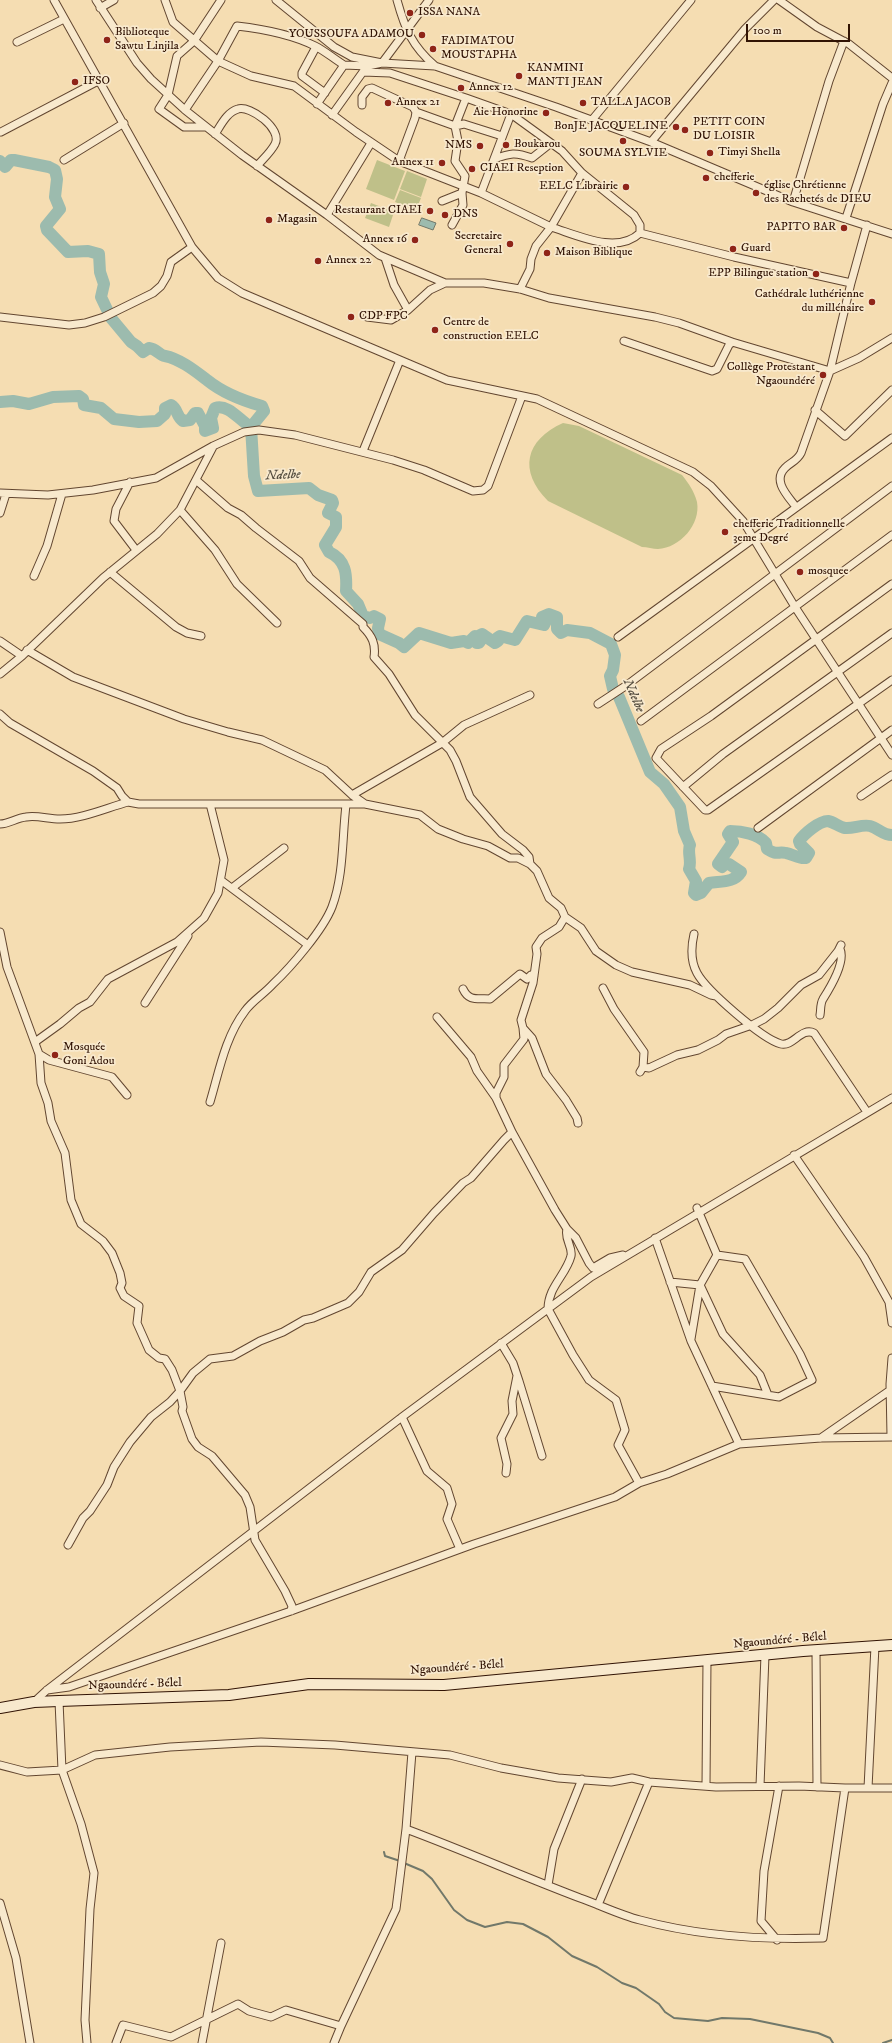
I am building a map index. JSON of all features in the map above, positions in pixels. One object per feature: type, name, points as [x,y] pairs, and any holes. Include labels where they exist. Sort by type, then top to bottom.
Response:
[{"type":"main road","name":"Ngaoundéré - Bélel","points":[[0,1708],[34,1702],[229,1696],[309,1684],[444,1685],[816,1650],[892,1645]]},
{"type":"street","points":[[54,0],[192,247],[218,278],[242,293],[447,380],[537,399],[693,472],[711,486],[743,521],[795,607],[892,755]]},
{"type":"street","points":[[96,0],[138,63],[168,95],[206,127],[257,166],[327,215],[350,235],[385,258],[444,282],[484,283],[520,289],[549,298],[655,316],[680,323],[732,342],[830,371],[859,358],[892,338]]},
{"type":"street","points":[[100,8],[114,0]]},
{"type":"street","points":[[165,0],[173,22],[218,62],[251,76],[294,86],[371,143],[399,161],[463,189],[481,193],[551,227],[601,242],[620,243],[633,239],[640,232],[640,225],[634,215],[582,173],[562,150],[511,114],[390,72],[344,65],[316,46],[277,33],[237,26],[218,62],[185,110]]},
{"type":"street","points":[[206,127],[184,127],[159,110],[168,95],[177,56],[194,41],[221,0]]},
{"type":"street","points":[[276,0],[334,47],[352,57],[382,63],[435,66],[651,142],[793,202],[892,234]]},
{"type":"street","points":[[397,0],[406,30],[422,55],[435,66]]},
{"type":"street","points":[[332,115],[366,69],[382,63],[429,0]]},
{"type":"street","points":[[592,120],[691,0]]},
{"type":"street","points":[[651,142],[745,29],[774,0]]},
{"type":"street","points":[[778,0],[817,27],[844,41],[884,69],[892,78]]},
{"type":"street","points":[[17,42],[64,19]]},
{"type":"street","points":[[793,202],[829,81],[844,41]]},
{"type":"street","points":[[316,46],[302,72],[302,76],[325,93]]},
{"type":"street","points":[[317,104],[344,65]]},
{"type":"street","points":[[1,132],[100,80]]},
{"type":"street","points":[[846,218],[883,104],[892,83]]},
{"type":"street","points":[[362,105],[362,97],[368,89],[372,88],[413,107],[416,112],[455,126],[464,124],[502,136]]},
{"type":"street","points":[[452,225],[463,205],[465,176],[455,161],[458,141],[455,126],[466,98]]},
{"type":"street","points":[[215,134],[229,114],[237,109],[243,108],[263,118],[272,127],[277,136],[275,144],[257,166]]},
{"type":"street","points":[[399,161],[416,112]]},
{"type":"street","points":[[481,193],[511,114]]},
{"type":"street","points":[[64,160],[124,123]]},
{"type":"street","points":[[327,215],[371,143]]},
{"type":"street","points":[[494,159],[511,153],[532,158],[551,143]]},
{"type":"street","points":[[520,289],[530,269],[531,259],[536,246],[551,227],[582,173]]},
{"type":"street","points":[[442,201],[463,189]]},
{"type":"street","points":[[796,507],[779,483],[779,477],[785,468],[799,459],[830,371],[867,225]]},
{"type":"street","points":[[640,232],[734,257],[851,284]]},
{"type":"street","points":[[0,317],[69,325],[85,323],[104,317],[157,290],[167,276],[171,262],[192,247]]},
{"type":"street","points":[[385,258],[394,285],[408,310]]},
{"type":"street","points":[[367,317],[391,320],[408,310],[430,290],[444,282]]},
{"type":"street","points":[[624,341],[712,371],[717,369],[732,342]]},
{"type":"street","points":[[363,451],[400,360]]},
{"type":"street","points":[[815,410],[845,436],[892,390]]},
{"type":"street","points":[[0,513],[3,494],[62,494],[156,478],[213,446],[244,432],[258,430],[295,435],[363,451],[424,470],[468,490],[483,490],[488,486],[522,396]]},
{"type":"street","points":[[618,637],[892,438]]},
{"type":"street","points":[[0,674],[110,572],[156,534],[180,510],[213,446]]},
{"type":"street","points":[[196,480],[228,508],[241,515],[299,561],[310,578],[363,624],[363,627],[371,636],[376,660],[389,674],[398,692],[415,715],[450,750],[456,761],[470,797],[508,840],[524,850],[529,857],[530,864]]},
{"type":"street","points":[[130,482],[116,510],[114,521],[136,550]]},
{"type":"street","points":[[598,704],[620,690],[892,486]]},
{"type":"street","points":[[34,576],[46,546],[62,494]]},
{"type":"street","points":[[180,510],[215,550],[237,584],[277,623]]},
{"type":"street","points":[[641,721],[892,535]]},
{"type":"street","points":[[110,572],[176,627],[187,633],[202,636]]},
{"type":"street","points":[[892,584],[712,716],[661,749],[656,758],[705,810],[708,810],[892,680]]},
{"type":"street","points":[[683,786],[723,754],[892,633]]},
{"type":"street","points":[[0,641],[73,677],[184,719],[262,740],[325,770],[352,796],[365,804]]},
{"type":"street","points":[[352,796],[442,743],[464,725],[530,695]]},
{"type":"street","points":[[0,714],[10,723],[93,771],[117,788],[128,802]]},
{"type":"street","points":[[758,828],[892,730]]},
{"type":"street","points":[[861,796],[892,775]]},
{"type":"street","points":[[0,824],[5,824],[16,818],[29,816],[59,819],[74,818],[128,802],[139,804],[365,804],[420,815],[438,829],[463,839],[488,846],[510,858],[518,858],[530,864],[537,871],[549,898],[561,908],[565,917],[581,928],[596,951],[616,965],[632,972],[666,981],[690,985],[716,996]]},
{"type":"street","points":[[35,1042],[79,1008],[90,1002],[108,979],[177,942],[204,918],[218,893],[222,881],[224,860],[210,804]]},
{"type":"street","points":[[210,1102],[229,1040],[238,1021],[246,1010],[273,984],[308,945],[331,908],[338,884],[346,805]]},
{"type":"street","points":[[232,888],[284,848]]},
{"type":"street","points":[[222,881],[308,945]]},
{"type":"street","points":[[496,1098],[504,1077],[504,1065],[524,1039],[521,1020],[534,976],[537,954],[536,947],[542,938],[559,927],[565,917]]},
{"type":"street","points":[[145,1003],[192,929]]},
{"type":"street","points":[[0,932],[7,967],[23,1014],[39,1054],[41,1083],[48,1103],[51,1121],[65,1153],[71,1200],[77,1215],[81,1224],[108,1246],[118,1267],[122,1283],[120,1288],[124,1296],[139,1306],[137,1323],[149,1350],[159,1358],[166,1359],[172,1370],[180,1391],[183,1407],[182,1411],[192,1439],[198,1447],[212,1456],[245,1495],[250,1507],[253,1532],[258,1545],[285,1591],[292,1606],[291,1611]]},
{"type":"street","points":[[694,934],[692,960],[697,973],[716,996],[752,1026],[782,1044],[806,1032],[814,1033],[867,1112]]},
{"type":"street","points":[[603,988],[614,1009],[644,1052],[641,1070],[649,1068],[677,1055],[698,1050],[726,1034],[752,1026],[772,1013],[801,985],[819,975],[840,947],[840,963],[827,995],[823,1000],[820,1015]]},
{"type":"street","points":[[463,989],[466,995],[471,998],[490,999],[517,975],[522,975],[526,979],[531,975],[534,976]]},
{"type":"street","points":[[437,1017],[471,1057],[477,1071],[496,1098],[512,1132],[567,1229],[576,1238],[593,1268],[610,1258],[629,1254]]},
{"type":"street","points":[[523,1028],[532,1038],[546,1074],[566,1100],[577,1118],[578,1123]]},
{"type":"street","points":[[39,1054],[49,1060],[112,1077],[127,1095]]},
{"type":"street","points":[[34,1702],[47,1690],[402,1418],[591,1277],[698,1210],[892,1098]]},
{"type":"street","points":[[68,1545],[83,1518],[92,1509],[107,1485],[114,1467],[130,1442],[151,1417],[170,1402],[193,1373],[210,1359],[233,1356],[260,1341],[283,1332],[304,1320],[313,1318],[348,1303],[359,1292],[371,1272],[402,1250],[434,1213],[463,1183],[471,1178],[512,1132]]},
{"type":"street","points":[[794,1155],[864,1258],[889,1302],[892,1321]]},
{"type":"street","points":[[698,1210],[717,1255]]},
{"type":"street","points":[[567,1229],[566,1236],[572,1254],[565,1272],[554,1286],[548,1309],[573,1355],[589,1380],[616,1400],[625,1430],[618,1445],[639,1483]]},
{"type":"street","points":[[655,1238],[691,1341],[739,1444]]},
{"type":"street","points":[[691,1341],[700,1285],[717,1255]]},
{"type":"street","points":[[712,1386],[779,1397],[812,1380],[800,1354],[745,1259],[717,1255]]},
{"type":"street","points":[[670,1282],[700,1285]]},
{"type":"street","points":[[700,1285],[723,1334],[760,1375],[768,1395]]},
{"type":"street","points":[[502,1343],[513,1363],[542,1456]]},
{"type":"street","points":[[47,1690],[69,1687],[291,1611],[460,1549],[614,1497],[639,1483],[667,1474],[739,1444],[821,1438],[891,1436],[892,1358]]},
{"type":"street","points":[[506,1473],[507,1464],[502,1438],[513,1414],[512,1401],[517,1376]]},
{"type":"street","points":[[821,1438],[891,1390]]},
{"type":"street","points":[[402,1418],[427,1471],[447,1488],[452,1504],[447,1519],[460,1549]]},
{"type":"street","points":[[868,1788],[875,1646]]},
{"type":"street","points":[[816,1650],[818,1787]]},
{"type":"street","points":[[760,1786],[765,1655]]},
{"type":"street","points":[[706,1786],[707,1660]]},
{"type":"street","points":[[59,1701],[62,1770],[81,1824],[94,1873],[90,1917],[86,2020],[87,2043]]},
{"type":"street","points":[[0,1766],[28,1772],[62,1770],[95,1755],[262,1742],[450,1755],[501,1768],[558,1778],[612,1782],[632,1778],[649,1782],[706,1786],[892,1788]]},
{"type":"street","points":[[334,2043],[396,1909],[406,1829],[412,1752]]},
{"type":"street","points":[[548,1886],[554,1849],[582,1779]]},
{"type":"street","points":[[598,1904],[649,1782]]},
{"type":"street","points":[[777,1940],[761,1921],[764,1871],[779,1786]]},
{"type":"street","points":[[406,1829],[474,1854],[548,1886],[639,1920],[698,1932],[777,1940],[823,1938],[845,1788]]},
{"type":"street","points":[[0,1903],[16,1958],[30,2043]]},
{"type":"street","points":[[202,2043],[222,1943]]},
{"type":"street","points":[[116,2043],[123,2025],[171,2037],[238,2004],[249,2011],[271,2018],[286,2010],[341,2026]]},
{"type":"green space","points":[[377,160],[405,171],[394,200],[366,189]]},
{"type":"green space","points":[[407,171],[427,179],[421,197],[400,189]]},
{"type":"green space","points":[[400,190],[421,198],[416,210],[395,202]]},
{"type":"green space","points":[[371,203],[394,212],[389,227],[365,218]]},
{"type":"green space","points":[[563,423],[579,426],[682,475],[691,488],[697,502],[696,518],[687,533],[674,544],[666,548],[658,549],[642,547],[548,501],[538,490],[532,479],[530,457],[540,438],[550,430]]},
{"type":"shaded area","points":[[422,218],[436,223],[433,230],[419,225]]},
{"type":"waterway","points":[[0,161],[5,167],[11,160],[14,160],[49,167],[55,170],[57,179],[55,197],[60,209],[46,226],[47,230],[68,252],[88,251],[99,254],[100,272],[104,284],[101,297],[111,318],[131,342],[143,352],[149,348],[154,350],[182,363],[227,393],[262,406],[264,411],[251,427]]},
{"type":"waterway","name":"Ndelbe","points":[[0,402],[13,401],[29,404],[53,397],[79,396],[83,399],[84,405],[101,408],[114,419],[139,422],[157,421],[165,414],[165,408],[171,405],[175,408],[179,417],[183,421],[190,420],[195,413],[198,413],[205,426],[205,431],[213,428],[211,418],[215,408],[220,407],[229,410],[251,427],[254,476],[258,491],[309,488],[318,495],[332,500],[333,503],[328,513],[336,517],[336,527],[325,545],[329,552],[335,555],[342,563],[346,573],[346,591],[358,604],[363,616],[370,618],[374,616],[380,619],[378,628],[379,634],[399,643],[404,647],[419,633],[451,643],[464,641],[468,643],[475,636],[477,643],[479,643],[481,640],[480,635],[482,634],[495,643],[498,641],[497,638],[500,636],[515,640],[527,621],[544,625],[546,621],[542,617],[549,614],[557,617],[557,629],[561,633],[567,630],[590,633],[611,644],[615,655],[613,670],[610,676],[613,689],[619,697],[650,772],[664,784],[680,807],[684,831],[690,845],[689,869],[696,881],[694,893],[696,895],[701,893],[709,883],[731,880],[738,876],[741,872],[729,864],[725,864],[722,867],[718,864],[733,842],[728,834],[730,831],[745,832],[759,837],[766,843],[767,849],[775,853],[786,853],[803,858],[806,858],[809,853],[799,841],[812,828],[820,823],[828,821],[845,828],[870,826],[886,834],[892,835]]},
{"type":"waterway","points":[[384,1852],[385,1856],[400,1861]]},
{"type":"waterway","points":[[404,1863],[423,1871],[432,1879],[454,1910],[467,1920],[485,1927],[507,1922],[523,1924],[548,1937],[572,1956],[597,1967],[622,1983],[636,1988],[659,2004],[665,2012],[674,2018],[708,2021],[722,2018],[750,2019],[818,2033],[830,2038],[833,2043]]},
{"type":"waterway","points":[[883,2043],[892,2040]]},
{"type":"place","name":"ISSA NANA","points":[[410,13]]},
{"type":"place","name":"YOUSSOUFA ADAMOU","points":[[422,35]]},
{"type":"place","name":"Biblioteque Sawtu Linjila","points":[[107,40]]},
{"type":"place","name":"FADIMATOU MOUSTAPHA","points":[[433,49]]},
{"type":"place","name":"KANMINI MANTI JEAN","points":[[519,76]]},
{"type":"place","name":"IFSO","points":[[75,82]]},
{"type":"place","name":"Annex 12","points":[[461,88]]},
{"type":"place","name":"Annex 21","points":[[388,103]]},
{"type":"place","name":"TALLA JACOB","points":[[583,103]]},
{"type":"place","name":"Aie Honorine","points":[[546,113]]},
{"type":"place","name":"BonJE JACQUELINE","points":[[676,127]]},
{"type":"place","name":"PETIT COIN DU LOISIR","points":[[685,130]]},
{"type":"place","name":"SOUMA SYLVIE","points":[[623,141]]},
{"type":"place","name":"Boukarou","points":[[506,145]]},
{"type":"place","name":"NMS","points":[[480,146]]},
{"type":"place","name":"Timyi Shella","points":[[710,153]]},
{"type":"place","name":"Annex 11","points":[[442,163]]},
{"type":"place","name":"CIAEI Reseption","points":[[472,169]]},
{"type":"place","name":"chefferie","points":[[706,178]]},
{"type":"place","name":"EELC Librairie","points":[[626,187]]},
{"type":"place","name":"église Chrétienne des Rachetés de DIEU","points":[[756,193]]},
{"type":"place","name":"Restaurant CIAEI","points":[[430,211]]},
{"type":"place","name":"DNS","points":[[445,215]]},
{"type":"place","name":"Magasin","points":[[269,220]]},
{"type":"place","name":"PAPITO BAR","points":[[844,228]]},
{"type":"place","name":"Annex 16","points":[[415,240]]},
{"type":"place","name":"Secretaire General","points":[[510,244]]},
{"type":"place","name":"Guard","points":[[733,249]]},
{"type":"place","name":"Maison Biblique","points":[[547,253]]},
{"type":"place","name":"Annex 22","points":[[318,261]]},
{"type":"place","name":"EPP Bilingue station","points":[[816,274]]},
{"type":"place","name":"Cathédrale luthérienne du millénaire","points":[[872,302]]},
{"type":"place","name":"CDP FPC","points":[[351,317]]},
{"type":"place","name":"Centre de construction EELC","points":[[435,330]]},
{"type":"place","name":"Collège Protestant Ngaoundéré","points":[[823,375]]},
{"type":"place","name":"chefferie Traditionnelle 3eme Degré","points":[[725,532]]},
{"type":"place","name":"mosquee","points":[[800,572]]},
{"type":"place","name":"Mosquée Goni Adou","points":[[55,1055]]}]
